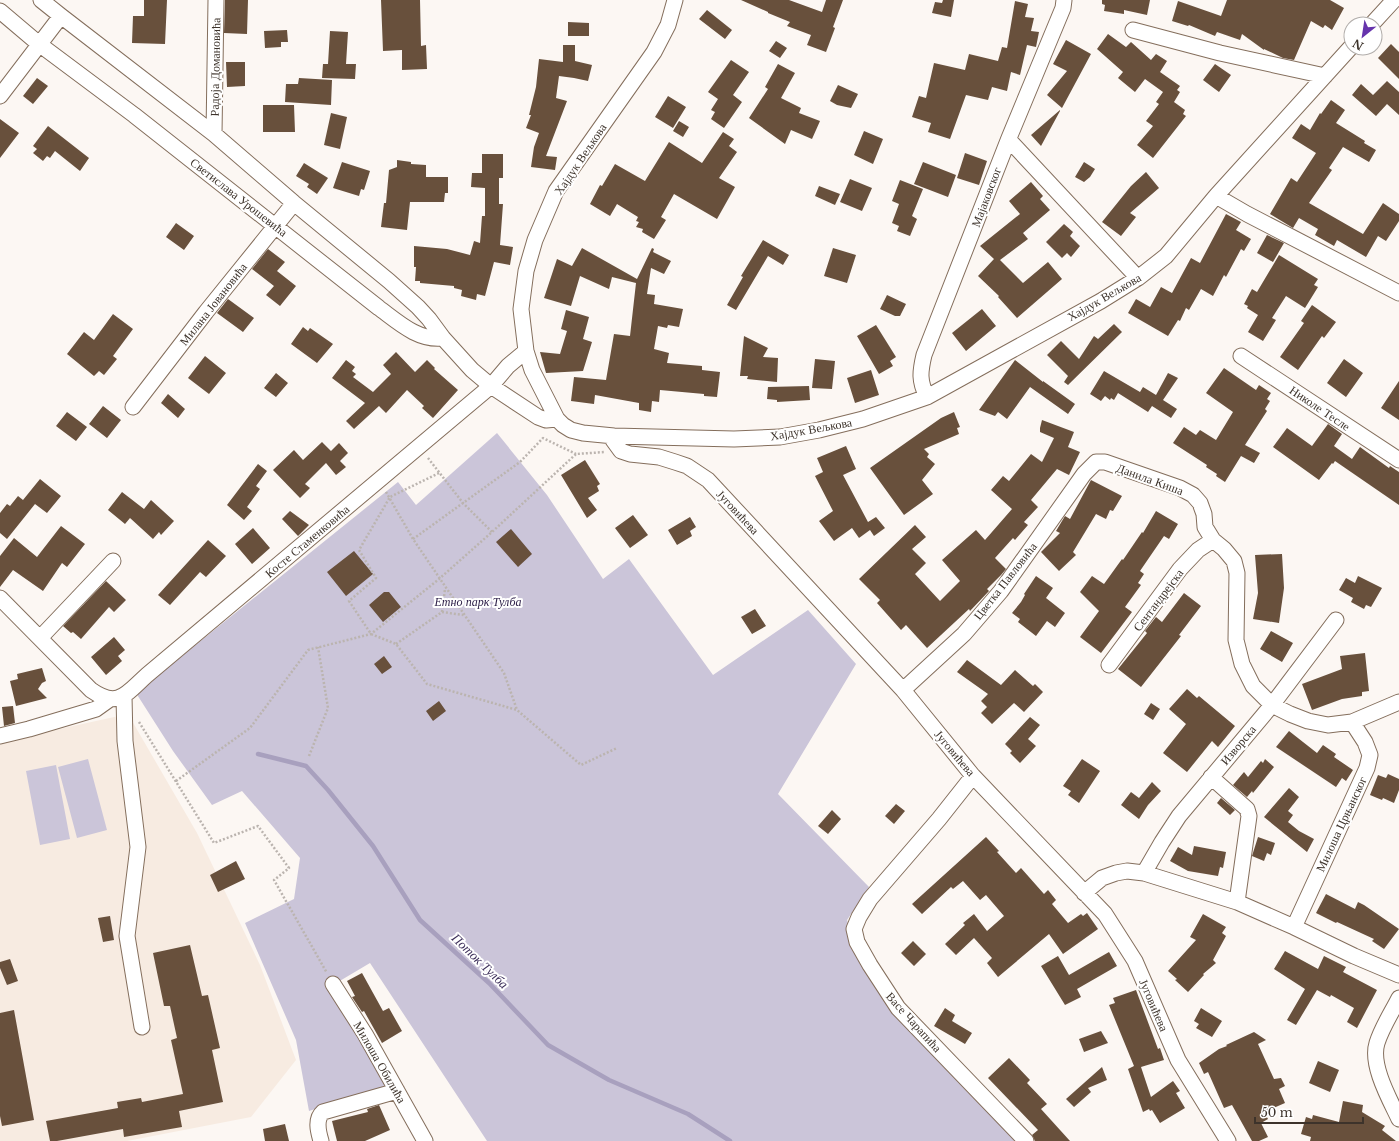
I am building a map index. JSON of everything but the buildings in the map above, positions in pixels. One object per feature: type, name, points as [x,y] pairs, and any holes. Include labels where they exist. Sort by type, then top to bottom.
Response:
[{"type":"street","points":[[41,0],[214,134],[294,203],[390,281],[418,307],[472,370],[490,386],[538,417],[546,420],[557,418]]},
{"type":"street","name":"Радоја Домановића","points":[[214,134],[216,0]]},
{"type":"street","name":"Хајдук Вељкова","points":[[675,0],[668,25],[654,52],[556,191],[535,240],[526,271],[521,309],[526,351],[532,370],[557,418],[572,430],[583,433],[614,436],[734,439],[780,437],[863,420],[926,397],[1101,300],[1138,278],[1166,256],[1216,196],[1343,56]]},
{"type":"street","name":"Мајаковског","points":[[926,397],[922,386],[920,372],[924,355],[1064,0]]},
{"type":"street","points":[[1379,16],[1394,0]]},
{"type":"street","name":"Светислава Урошевића","points":[[0,11],[39,44],[134,115],[379,308],[412,331],[424,337],[435,339],[443,338]]},
{"type":"street","points":[[0,96],[61,16]]},
{"type":"street","points":[[1133,30],[1220,53],[1324,76]]},
{"type":"street","points":[[1009,140],[1138,278]]},
{"type":"street","points":[[1216,196],[1247,214],[1399,293]]},
{"type":"street","name":"Милана Јовановића","points":[[133,408],[206,312],[294,203]]},
{"type":"street","name":"Косте Стаменковића","points":[[0,736],[96,709],[117,698],[153,670],[490,386],[508,366],[526,351]]},
{"type":"street","name":"Николе Тесле","points":[[1241,356],[1399,460]]},
{"type":"street","points":[[614,436],[613,440],[621,451]]},
{"type":"street","name":"Југовићева","points":[[621,451],[630,454],[659,457],[675,462],[687,466],[708,480],[903,690],[973,776],[1105,914],[1134,960],[1178,1060],[1228,1141]]},
{"type":"street","name":"Цветка Павловића","points":[[903,690],[964,634],[1001,591],[1084,474],[1096,462]]},
{"type":"street","name":"Данила Киша","points":[[1096,462],[1105,462],[1180,488],[1193,495],[1200,503],[1204,514],[1205,527],[1213,540],[1224,549],[1234,561],[1237,573],[1236,640],[1242,664],[1253,686],[1272,705],[1308,721],[1328,726],[1352,722],[1399,702]]},
{"type":"street","name":"Сентандрејска","points":[[1109,665],[1180,569],[1198,550],[1213,540]]},
{"type":"street","points":[[40,638],[113,561]]},
{"type":"street","points":[[0,598],[91,690],[100,697],[117,698],[126,741],[138,847],[127,936],[142,1027]]},
{"type":"street","name":"Изворска","points":[[1144,873],[1179,816],[1272,705],[1336,620]]},
{"type":"street","name":"Милоша Црњанског","points":[[1294,927],[1367,768],[1370,755],[1365,742],[1352,722]]},
{"type":"street","name":"Васе Чарапића","points":[[973,776],[939,819],[870,899],[859,917],[854,929],[857,942],[898,1008],[1026,1141]]},
{"type":"street","points":[[1212,777],[1247,809],[1249,816],[1237,902]]},
{"type":"street","points":[[1084,893],[1102,878],[1116,873],[1127,871],[1144,873],[1237,902],[1399,975]]},
{"type":"street","name":"Милоша Обилића","points":[[333,984],[365,1034],[425,1141]]},
{"type":"street","points":[[1399,998],[1377,1042],[1376,1052],[1377,1062],[1386,1090],[1399,1119]]},
{"type":"street","points":[[321,1141],[318,1122],[323,1112],[397,1091]]},
{"type":"path","points":[[413,539],[520,462],[543,438],[576,454],[621,451]]},
{"type":"path","points":[[419,446],[463,503],[492,532]]},
{"type":"path","points":[[176,781],[250,728],[308,650],[371,634],[439,579],[576,454]]},
{"type":"path","points":[[439,473],[390,497],[359,550],[376,578],[349,601],[371,634],[396,644],[427,684],[517,710],[581,766],[617,748]]},
{"type":"path","points":[[378,481],[390,497],[413,539],[439,579],[504,673],[517,710]]},
{"type":"path","points":[[442,612],[445,588]]},
{"type":"path","points":[[396,644],[442,612],[463,615]]},
{"type":"path","points":[[310,756],[328,708],[318,647]]},
{"type":"path","points":[[136,716],[214,843],[258,826],[289,868],[274,880],[333,984]]},
{"type":"shaded area","points":[[128,714],[197,833],[260,965],[296,1060],[251,1117],[127,1141],[0,1141],[0,742]]},
{"type":"green space","name":"Етно парк Тулба","points":[[497,433],[547,495],[603,579],[629,559],[713,675],[808,610],[856,664],[778,794],[869,887],[847,920],[854,944],[916,1023],[1025,1141],[487,1141],[370,963],[338,982],[385,1086],[309,1111],[296,1040],[245,923],[294,899],[300,858],[242,791],[212,805],[173,751],[136,693],[398,482],[416,505]]},
{"type":"green space","points":[[88,759],[107,830],[77,838],[58,767]]},
{"type":"green space","points":[[56,765],[70,839],[40,845],[26,771]]},
{"type":"waterway","name":"Поток Тулба","points":[[258,754],[306,766],[328,790],[373,846],[420,920],[489,983],[548,1045],[609,1080],[688,1114],[730,1141]]}]
